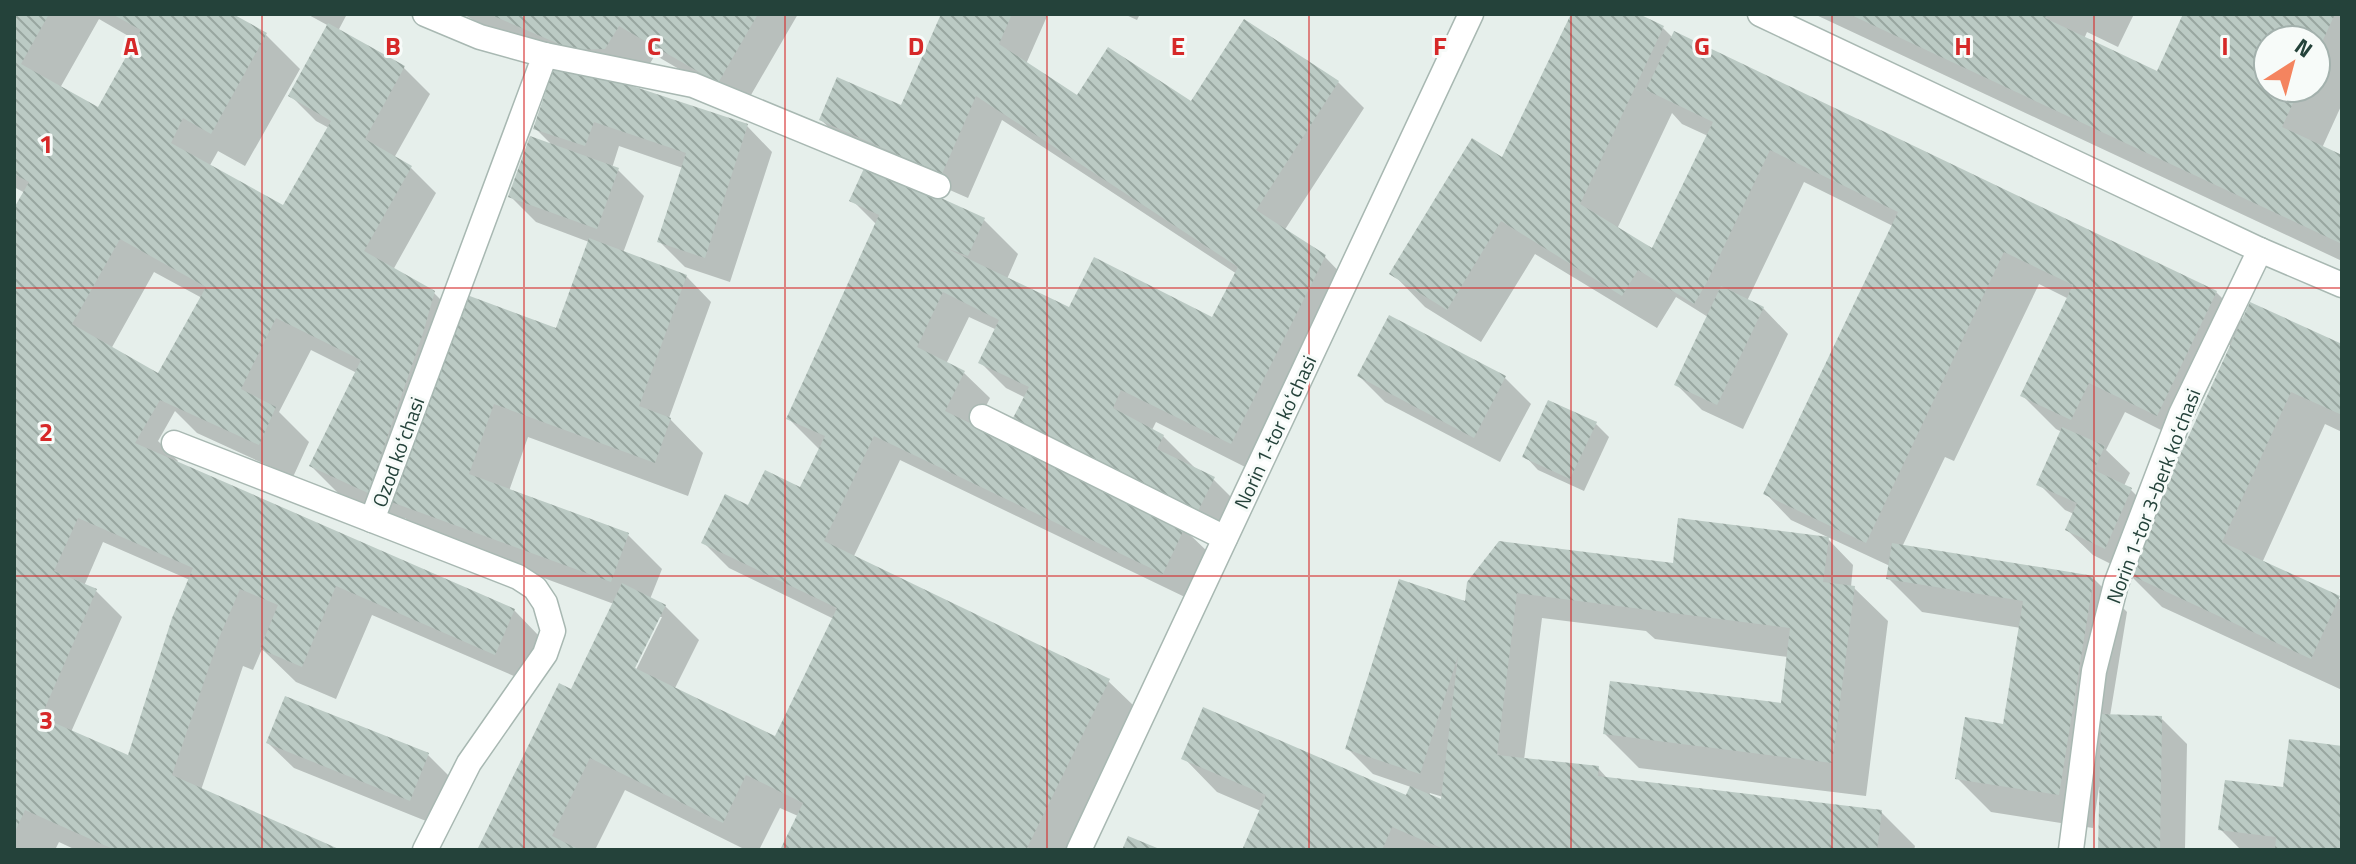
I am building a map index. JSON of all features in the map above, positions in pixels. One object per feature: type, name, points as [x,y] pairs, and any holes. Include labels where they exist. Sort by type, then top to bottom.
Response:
[{"type":"street","points":[[425,14],[480,37],[545,55],[693,85],[938,186]]},
{"type":"street","name":"Norin 1-tor koʻchasi","points":[[1079,850],[1471,14]]},
{"type":"street","points":[[1760,14],[2260,250],[2342,285]]},
{"type":"street","name":"Ozod koʻchasi","points":[[425,850],[469,763],[545,654],[553,631],[545,603],[535,588],[518,577],[372,520],[545,55]]},
{"type":"street","name":"Norin 1-tor 3-berk koʻchasi","points":[[2071,850],[2094,671],[2116,584],[2181,414],[2260,250]]},
{"type":"street","points":[[982,417],[1225,538]]},
{"type":"street","points":[[174,443],[372,520]]},
{"type":"building","points":[[14,14],[49,14],[21,64],[98,107],[141,30],[112,14],[233,14],[267,33],[211,134],[183,118],[171,143],[283,205],[331,121],[288,96],[328,23],[405,66],[365,139],[412,166],[364,251],[435,291],[368,493],[309,466],[361,360],[276,318],[241,389],[276,407],[259,445],[160,400],[135,443],[515,609],[495,655],[336,586],[302,667],[260,649],[278,605],[240,589],[219,638],[172,775],[341,850],[115,850],[25,810],[14,834],[14,208],[29,182],[14,174]],"holes":[[[120,239],[206,287],[158,373],[72,324]],[[78,518],[193,568],[172,618],[128,755],[41,717],[97,589],[54,571]]]},
{"type":"building","points":[[489,14],[758,14],[718,83],[619,26],[605,49],[573,50]]},
{"type":"building","points":[[941,14],[1012,14],[999,44],[1077,95],[1108,47],[1191,101],[1244,19],[1339,81],[1256,210],[1326,255],[1231,444],[1121,390],[1113,408],[1164,435],[1157,449],[1215,477],[1198,511],[1013,418],[1029,387],[978,363],[999,320],[943,292],[917,347],[965,371],[945,411],[1185,527],[1163,574],[874,436],[824,541],[1110,679],[1026,850],[780,850],[803,803],[746,775],[723,823],[590,758],[552,836],[580,850],[477,850],[559,683],[571,689],[622,583],[666,605],[635,668],[775,736],[837,608],[701,543],[725,494],[748,505],[765,470],[800,487],[825,436],[786,419],[879,215],[849,201],[866,164],[985,218],[968,256],[946,248],[1069,307],[1094,257],[1212,317],[1238,267],[976,96],[942,174],[819,120],[837,77],[901,105]]},
{"type":"building","points":[[1571,14],[1639,14],[1664,26],[1580,204],[1652,248],[1713,122],[1646,90],[1674,31],[2217,291],[2157,416],[2089,383],[2071,420],[2020,396],[2073,285],[2004,252],[1866,543],[1763,494],[1898,212],[1770,150],[1694,304],[1638,270],[1622,296],[1501,221],[1447,310],[1389,274],[1472,138],[1502,157]]},
{"type":"building","points":[[1849,14],[2047,14],[2045,18],[2157,71],[2183,14],[2335,14],[2330,24],[2252,24],[2252,104],[2293,104],[2282,127],[2342,155],[2342,244]]},
{"type":"building","points":[[556,61],[748,124],[705,258],[657,242],[686,153],[594,122],[585,146],[533,129]]},
{"type":"building","points":[[530,136],[619,168],[597,229],[508,197]]},
{"type":"building","points":[[589,238],[687,275],[639,406],[671,418],[655,463],[494,404],[469,474],[629,533],[611,582],[383,499],[459,292],[556,328]]},
{"type":"building","points":[[1721,286],[1764,307],[1717,405],[1674,385]]},
{"type":"building","points":[[2250,302],[2342,344],[2342,415],[2291,392],[2222,542],[2340,596],[2311,659],[2126,573]]},
{"type":"building","points":[[1389,315],[1506,376],[1474,438],[1357,376]]},
{"type":"building","points":[[1548,400],[1597,422],[1570,479],[1522,457]]},
{"type":"building","points":[[2062,427],[2105,446],[2094,470],[2132,488],[2105,549],[2065,530],[2077,503],[2036,485]]},
{"type":"building","points":[[1678,518],[1829,537],[1823,582],[1855,586],[1832,763],[1603,734],[1610,681],[1781,703],[1790,628],[1517,593],[1497,755],[1599,766],[1598,776],[1882,810],[1877,850],[1446,850],[1392,827],[1382,850],[1242,850],[1266,795],[1181,759],[1203,707],[1406,795],[1410,786],[1441,799],[1458,656],[1420,774],[1345,749],[1399,579],[1465,601],[1467,582],[1499,541],[1673,563]]},
{"type":"building","points":[[1892,543],[2094,576],[2059,795],[1955,779],[1965,717],[2003,724],[2023,601],[1886,579]]},
{"type":"building","points":[[285,696],[429,753],[410,801],[266,743]]},
{"type":"building","points":[[2101,714],[2162,716],[2160,850],[2098,850]]},
{"type":"building","points":[[2289,739],[2342,746],[2342,850],[2275,850],[2276,837],[2218,830],[2225,780],[2283,787]]},
{"type":"building","points":[[1128,836],[1162,850],[1122,850]]}]
